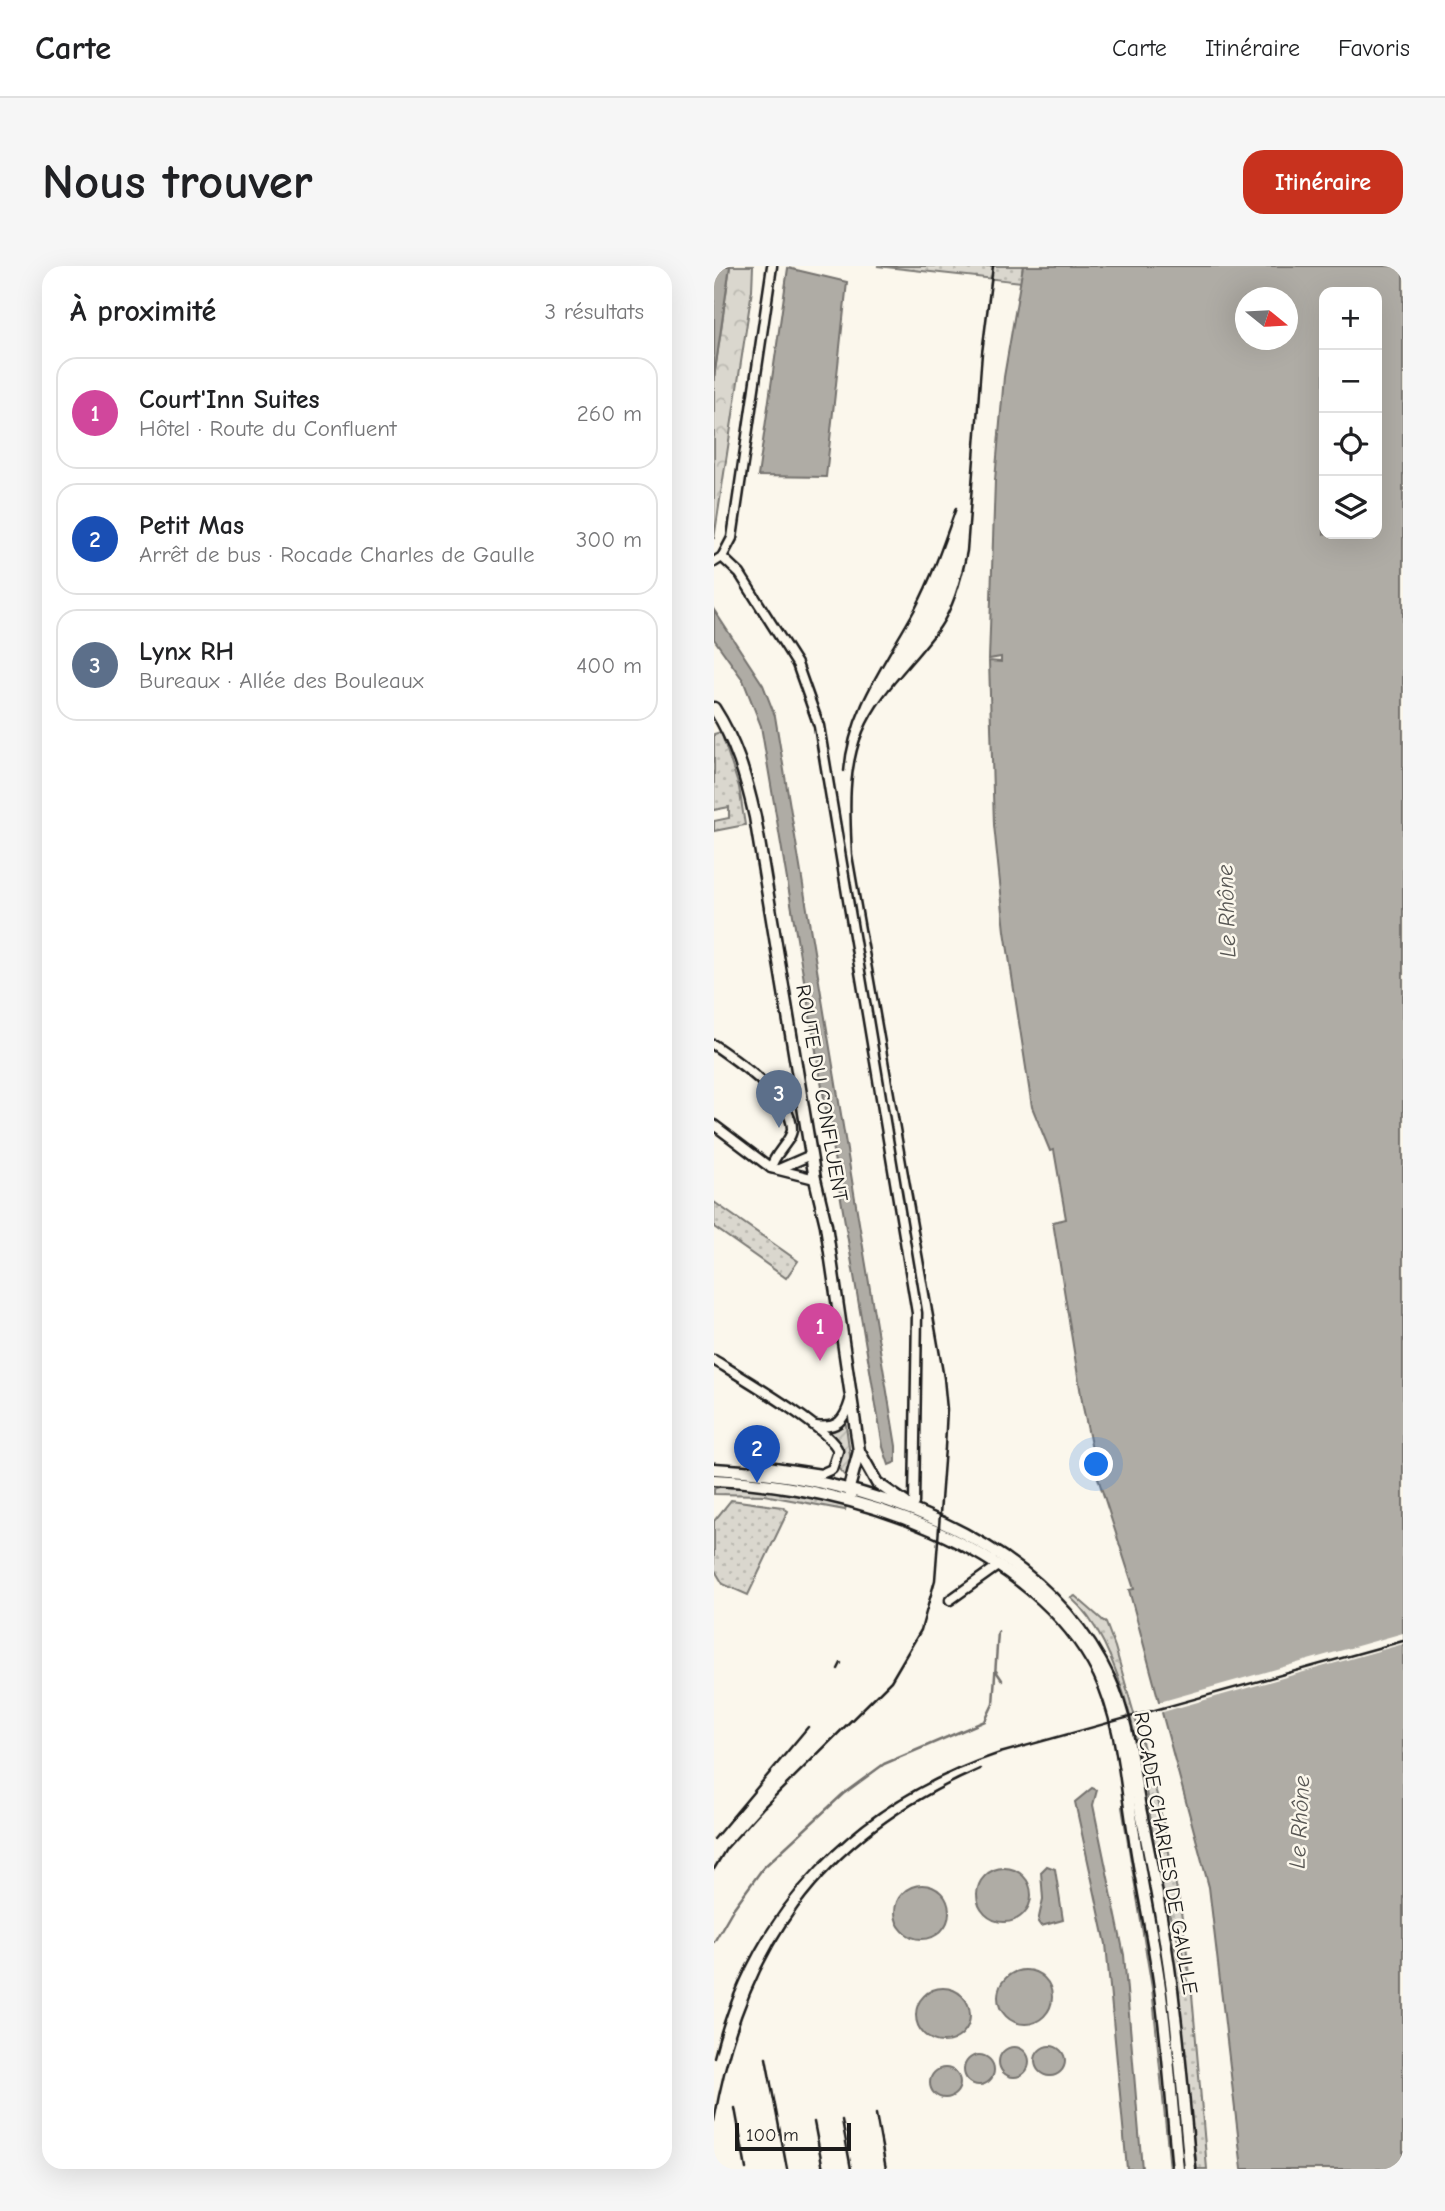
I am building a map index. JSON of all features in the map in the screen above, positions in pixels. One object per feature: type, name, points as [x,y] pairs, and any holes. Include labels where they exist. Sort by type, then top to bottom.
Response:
[{"type":"main road","name":"ROUTE DU CONFLUENT","points":[[714,708],[728,729],[747,778],[815,1179],[826,1225],[859,1451]]},
{"type":"main road","points":[[859,1451],[877,1483],[916,1508]]},
{"type":"main road","points":[[859,1451],[852,1491],[861,1506]]},
{"type":"main road","points":[[852,1491],[864,1464]]},
{"type":"main road","name":"ROCADE CHARLES DE GAULLE","points":[[714,1468],[749,1471],[852,1491],[916,1508],[962,1533],[1037,1585],[1087,1639],[1111,1681],[1126,1730],[1170,1975],[1190,2169]]},
{"type":"main road","name":"ROCADE CHARLES DE GAULLE","points":[[715,1481],[778,1486],[861,1506],[956,1542],[999,1565],[1039,1598],[1072,1634],[1097,1672],[1120,1737],[1159,1977],[1178,2169]]},
{"type":"main road","points":[[778,1486],[806,1485],[852,1491]]},
{"type":"street","points":[[772,266],[732,538],[718,559],[740,574],[797,664],[819,726],[916,1313],[916,1508]]},
{"type":"street","points":[[714,1045],[754,1075],[781,1102],[792,1128],[789,1138],[776,1153],[774,1169]]},
{"type":"street","points":[[714,1125],[774,1169],[803,1173],[815,1179]]},
{"type":"street","points":[[774,1169],[811,1155]]},
{"type":"street","points":[[714,1360],[814,1426],[834,1441],[838,1451],[836,1463],[828,1472],[814,1474],[768,1466],[749,1471]]},
{"type":"street","points":[[814,1426],[829,1428],[837,1425],[843,1419],[851,1398]]},
{"type":"street","points":[[950,1600],[999,1565]]},
{"type":"green space","points":[[730,266],[753,266],[752,290],[714,539],[714,378]]},
{"type":"green space","points":[[877,266],[1023,266],[1021,282]]},
{"type":"green space","points":[[721,732],[739,787],[745,825],[714,831],[714,821],[729,818],[729,807],[714,810],[714,734]]},
{"type":"green space","points":[[714,1202],[798,1261],[786,1278],[714,1227]]},
{"type":"green space","points":[[843,1423],[846,1425],[851,1463],[846,1477],[838,1468],[842,1457],[841,1447],[826,1432]]},
{"type":"green space","points":[[722,1485],[794,1493],[846,1506],[845,1510],[764,1495],[714,1494],[714,1489]]},
{"type":"green space","points":[[731,1500],[782,1507],[788,1511],[748,1595],[723,1584],[714,1569],[714,1521]]},
{"type":"green space","points":[[1075,1596],[1106,1623],[1115,1647],[1157,1795],[1180,1905],[1190,1974],[1166,1905],[1163,1904],[1145,1786],[1125,1697],[1111,1657],[1093,1624],[1071,1598]]},
{"type":"green space","points":[[1135,1799],[1167,1981],[1185,2169],[1182,2169],[1132,1800]]},
{"type":"green space","points":[[1125,1806],[1156,1993],[1174,2169],[1170,2169],[1152,1988],[1122,1807]]},
{"type":"green space","points":[[1170,1935],[1192,1994],[1207,2169],[1197,2169]]},
{"type":"water","points":[[714,266],[730,266],[714,378]]},
{"type":"water","name":"Le Rhône","points":[[1023,266],[1403,266],[1403,2169],[1242,2169],[1209,1887],[1129,1590],[1134,1589],[1098,1478],[1083,1407],[1053,1222],[1066,1219],[1054,1150],[1050,1151],[1032,1107],[1005,931],[994,825],[989,661],[1001,662],[1001,657],[989,659],[995,480],[1004,377]]},
{"type":"water","points":[[788,268],[847,282],[826,477],[758,476]]},
{"type":"water","points":[[714,610],[763,685],[775,716],[896,1446],[896,1462],[889,1465],[883,1447],[761,726],[743,680],[714,639]]},
{"type":"water","points":[[1092,1788],[1097,1790],[1093,1805],[1124,1955],[1142,2169],[1127,2169],[1106,1944],[1075,1802]]},
{"type":"water","points":[[1047,1866],[1055,1869],[1063,1920],[1041,1926],[1038,1922],[1043,1899],[1041,1872]]},
{"type":"water","points":[[1004,1868],[1023,1876],[1031,1895],[1023,1914],[1004,1922],[985,1914],[977,1895],[985,1876]]},
{"type":"water","points":[[922,1885],[941,1893],[949,1912],[941,1931],[922,1939],[903,1931],[895,1912],[903,1893]]},
{"type":"water","points":[[1025,1970],[1044,1978],[1052,1997],[1044,2016],[1025,2024],[1006,2016],[998,1997],[1006,1978]]},
{"type":"water","points":[[943,1988],[962,1996],[970,2015],[962,2034],[943,2042],[924,2034],[916,2015],[924,1996]]},
{"type":"water","points":[[1050,2046],[1061,2050],[1065,2061],[1061,2072],[1050,2076],[1039,2072],[1035,2061],[1039,2050]]},
{"type":"water","points":[[1014,2047],[1025,2051],[1029,2062],[1025,2073],[1014,2077],[1003,2073],[999,2062],[1003,2051]]},
{"type":"water","points":[[979,2055],[990,2059],[994,2070],[990,2081],[979,2085],[968,2081],[964,2070],[968,2059]]},
{"type":"water","points":[[945,2068],[956,2072],[960,2083],[956,2094],[945,2098],[934,2094],[930,2083],[934,2072]]},
{"type":"pier","points":[[1403,1633],[1403,1644],[1159,1713],[1156,1703]]},
{"type":"waterway","points":[[714,1942],[733,1909],[763,1868],[843,1794],[884,1764],[985,1721],[993,1704],[998,1632]]},
{"type":"waterway","points":[[996,1671],[1002,1680]]},
{"type":"railway","points":[[714,1869],[726,1849],[764,1807],[891,1681],[921,1630],[935,1580],[947,1409],[944,1378],[852,854],[851,792],[854,762],[870,717],[940,627],[950,610],[960,581],[967,551],[982,353],[993,266]]},
{"type":"railway","points":[[844,771],[847,748],[861,706],[921,597],[956,508]]},
{"type":"railway","points":[[714,2057],[731,2003],[754,1953],[783,1908],[816,1867],[856,1831],[899,1800],[948,1774],[1000,1753],[1403,1641]]},
{"type":"railway","points":[[838,1669],[841,1663]]},
{"type":"railway","points":[[714,1839],[808,1727]]},
{"type":"railway","points":[[714,2121],[727,2060],[746,2004],[769,1953],[798,1908],[833,1866],[875,1830],[924,1797],[980,1769]]},
{"type":"railway","points":[[766,2058],[787,2169]]},
{"type":"railway","points":[[735,2108],[746,2169]]},
{"type":"railway","points":[[876,2114],[886,2169]]},
{"type":"railway","points":[[842,2120],[851,2169]]},
{"type":"railway","points":[[814,2122],[823,2169]]},
{"type":"place","name":"Lynx RH","points":[[779,1128]]},
{"type":"place","name":"Court'Inn Suites","points":[[820,1361]]},
{"type":"place","name":"Petit Mas","points":[[757,1483]]}]
